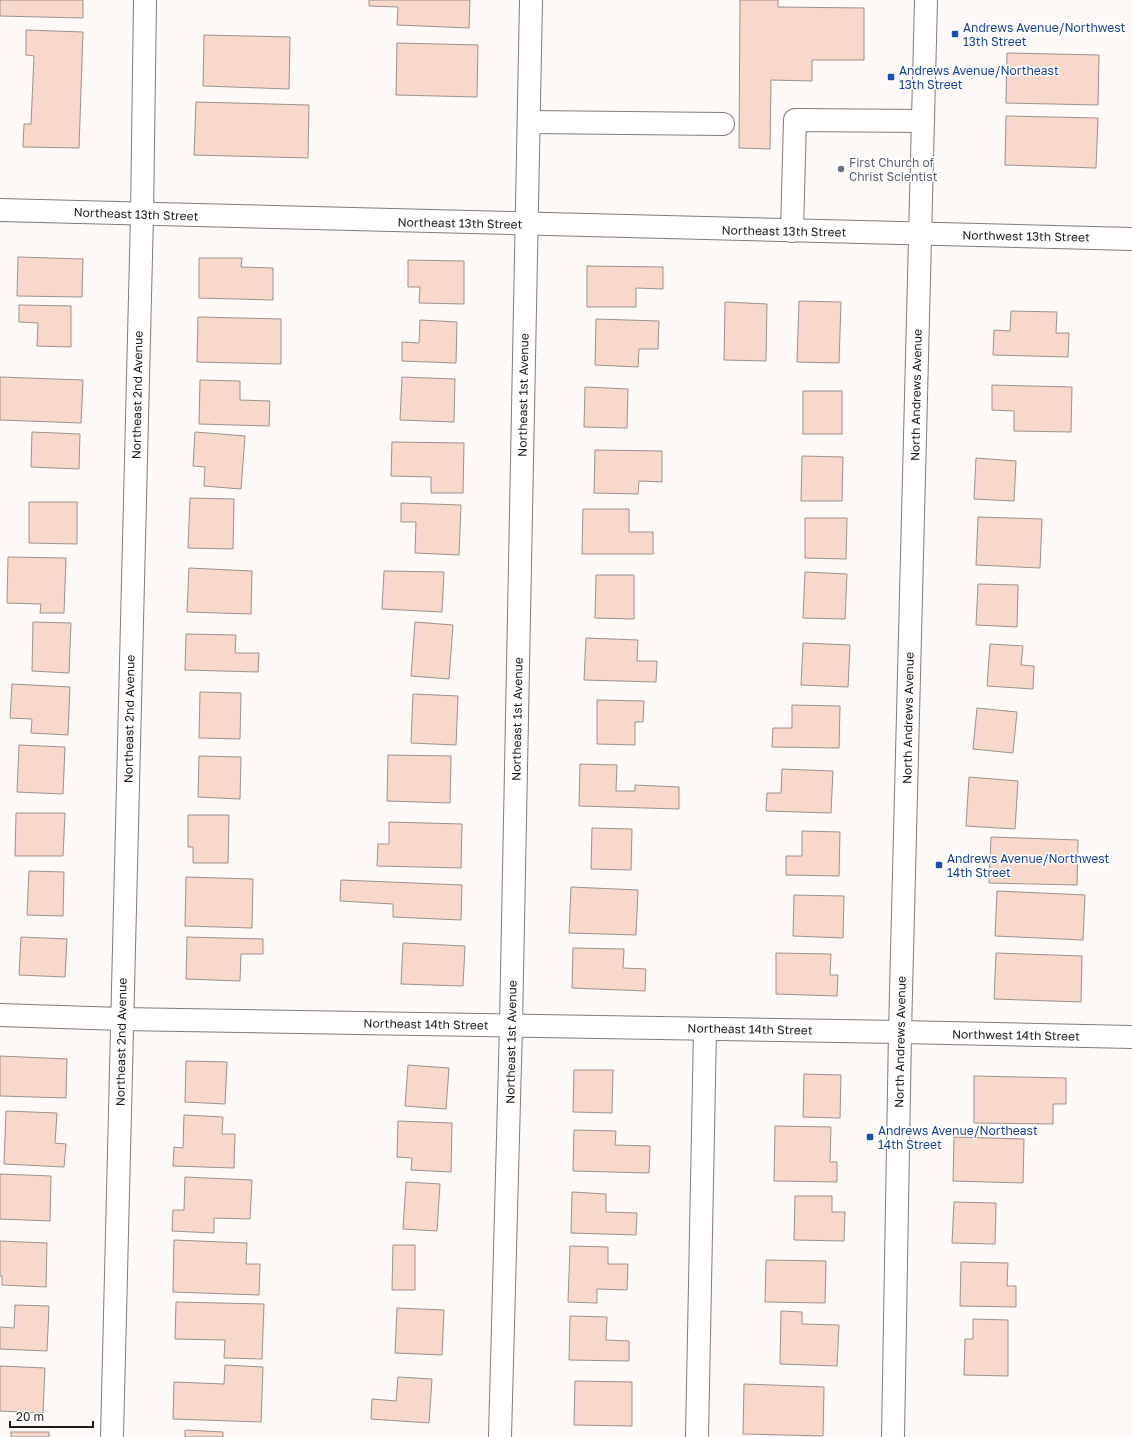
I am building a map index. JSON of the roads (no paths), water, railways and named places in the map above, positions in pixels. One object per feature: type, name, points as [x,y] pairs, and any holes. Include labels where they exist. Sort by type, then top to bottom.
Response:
[{"type":"street","name":"Northeast 2nd Avenue","points":[[112,1437],[142,215],[144,0]]},
{"type":"street","name":"Northeast 1st Avenue","points":[[500,1437],[511,1026],[531,0]]},
{"type":"street","name":"North Andrews Avenue","points":[[893,1437],[900,1032],[926,0]]},
{"type":"street","points":[[792,231],[795,120],[923,121]]},
{"type":"street","points":[[529,122],[723,124]]},
{"type":"street","name":"Northeast 13th Street","points":[[0,210],[142,215],[920,234]]},
{"type":"street","name":"Northwest 13th Street","points":[[920,234],[1132,239]]},
{"type":"street","name":"Northeast 14th Street","points":[[0,1015],[122,1019],[900,1032]]},
{"type":"street","points":[[697,1437],[705,1029]]},
{"type":"street","name":"Northwest 14th Street","points":[[900,1032],[1132,1037]]},
{"type":"place","name":"Andrews Avenue/Northwest 13th Street","points":[[955,34]]},
{"type":"place","name":"Andrews Avenue/Northeast 13th Street","points":[[891,77]]},
{"type":"place","name":"First Church of Christ Scientist","points":[[841,169]]},
{"type":"place","name":"Andrews Avenue/Northwest 14th Street","points":[[939,865]]},
{"type":"place","name":"Andrews Avenue/Northeast 14th Street","points":[[870,1137]]}]
